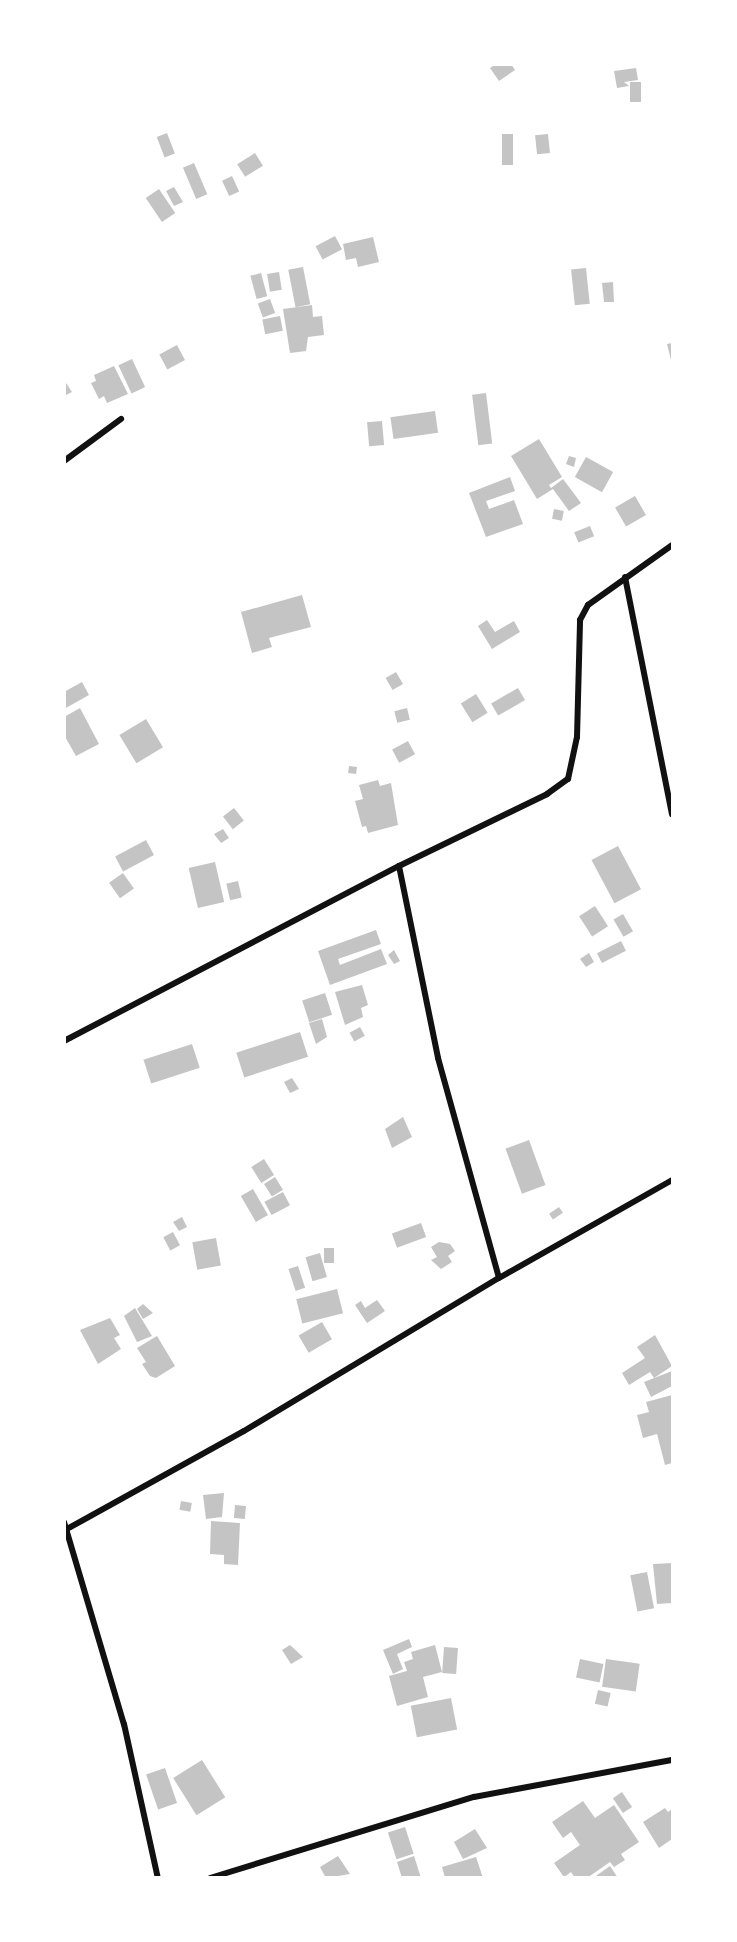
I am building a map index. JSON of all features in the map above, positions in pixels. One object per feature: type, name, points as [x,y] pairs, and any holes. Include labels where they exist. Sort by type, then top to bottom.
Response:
[{"type":"street","points":[[64,461],[121,419]]},
{"type":"street","points":[[64,1041],[399,866],[548,794],[568,779],[577,737],[580,620],[588,605],[672,545]]},
{"type":"street","points":[[625,577],[672,813]]},
{"type":"street","points":[[399,866],[438,1058],[499,1278]]},
{"type":"street","points":[[158,1878],[124,1724],[66,1525],[244,1431],[499,1278],[672,1180]]},
{"type":"street","points":[[210,1878],[474,1797],[672,1760]]},
{"type":"building","points":[[496,64],[511,64],[515,70],[499,81],[490,68]]},
{"type":"building","points":[[636,68],[638,80],[624,82],[629,86],[617,88],[614,71]]},
{"type":"building","points":[[630,82],[641,82],[641,102],[630,102]]},
{"type":"building","points":[[167,133],[175,154],[165,157],[157,137]]},
{"type":"building","points":[[502,134],[513,134],[513,165],[502,165]]},
{"type":"building","points":[[548,134],[550,153],[537,154],[535,135]]},
{"type":"building","points":[[255,153],[263,166],[245,177],[237,164]]},
{"type":"building","points":[[194,163],[207,194],[196,199],[183,168]]},
{"type":"building","points":[[232,176],[239,191],[229,196],[222,181]]},
{"type":"building","points":[[174,187],[183,202],[174,206],[166,191]]},
{"type":"building","points":[[159,189],[175,213],[162,222],[146,198]]},
{"type":"building","points":[[335,236],[342,249],[323,260],[316,246]]},
{"type":"building","points":[[373,237],[379,262],[358,267],[356,258],[346,260],[343,244]]},
{"type":"building","points":[[303,267],[310,304],[296,307],[288,270]]},
{"type":"building","points":[[586,268],[590,304],[575,305],[571,270]]},
{"type":"building","points":[[279,272],[282,290],[270,292],[267,274]]},
{"type":"building","points":[[261,273],[267,296],[257,299],[250,276]]},
{"type":"building","points":[[613,282],[614,302],[604,302],[602,283]]},
{"type":"building","points":[[270,299],[275,313],[263,318],[258,303]]},
{"type":"building","points":[[312,305],[313,317],[322,316],[324,335],[308,337],[306,351],[290,353],[283,309]]},
{"type":"building","points":[[280,316],[283,331],[265,334],[262,319]]},
{"type":"building","points":[[672,343],[672,364],[667,344]]},
{"type":"building","points":[[177,345],[185,360],[167,369],[159,354]]},
{"type":"building","points":[[132,359],[145,387],[132,393],[118,365]]},
{"type":"building","points":[[114,366],[128,394],[107,403],[104,396],[99,399],[91,383],[96,381],[94,375]]},
{"type":"building","points":[[64,380],[72,392],[64,396]]},
{"type":"building","points":[[486,393],[492,444],[478,445],[472,395]]},
{"type":"building","points":[[435,411],[438,433],[393,439],[390,417]]},
{"type":"building","points":[[382,421],[384,445],[369,446],[367,422]]},
{"type":"building","points":[[539,439],[562,477],[549,485],[551,488],[563,479],[581,503],[569,511],[553,489],[537,499],[511,456]]},
{"type":"building","points":[[569,456],[576,458],[574,467],[566,464]]},
{"type":"building","points":[[586,457],[613,472],[602,492],[575,477]]},
{"type":"building","points":[[510,477],[515,491],[486,501],[489,509],[514,500],[523,524],[486,537],[469,493]]},
{"type":"building","points":[[635,496],[646,515],[626,527],[615,507]]},
{"type":"building","points":[[554,509],[564,511],[562,521],[552,519]]},
{"type":"building","points":[[590,526],[594,536],[578,543],[574,532]]},
{"type":"building","points":[[302,595],[311,627],[269,638],[272,647],[252,653],[241,612]]},
{"type":"building","points":[[487,620],[495,632],[514,621],[520,632],[492,649],[478,626]]},
{"type":"building","points":[[396,672],[403,684],[393,690],[386,678]]},
{"type":"building","points":[[82,682],[89,695],[64,709],[64,692]]},
{"type":"building","points":[[518,688],[525,700],[498,716],[491,704]]},
{"type":"building","points":[[476,694],[488,713],[472,722],[461,704]]},
{"type":"building","points":[[80,708],[99,744],[76,756],[64,735],[64,717]]},
{"type":"building","points":[[407,708],[410,720],[397,723],[394,711]]},
{"type":"building","points":[[146,719],[163,747],[136,763],[119,735]]},
{"type":"building","points":[[408,741],[415,754],[399,763],[392,749]]},
{"type":"building","points":[[349,766],[357,767],[356,774],[348,773]]},
{"type":"building","points":[[378,780],[380,786],[391,783],[398,825],[368,833],[366,826],[362,827],[355,801],[363,799],[359,785]]},
{"type":"building","points":[[234,808],[244,821],[233,829],[223,817]]},
{"type":"building","points":[[223,829],[229,838],[221,843],[214,834]]},
{"type":"building","points":[[146,840],[154,855],[123,871],[115,856]]},
{"type":"building","points":[[618,846],[641,889],[615,903],[592,860]]},
{"type":"building","points":[[215,862],[224,902],[198,908],[189,868]]},
{"type":"building","points":[[123,873],[134,889],[120,898],[109,883]]},
{"type":"building","points":[[238,881],[242,898],[230,900],[226,884]]},
{"type":"building","points":[[595,906],[608,926],[592,936],[579,916]]},
{"type":"building","points":[[623,914],[633,931],[623,937],[613,920]]},
{"type":"building","points":[[376,930],[381,944],[338,959],[340,965],[381,949],[387,964],[330,985],[318,951]]},
{"type":"building","points":[[621,941],[626,951],[602,963],[597,953]]},
{"type":"building","points":[[394,950],[400,961],[394,964],[388,955]]},
{"type":"building","points":[[589,953],[594,962],[586,967],[580,959]]},
{"type":"building","points":[[362,985],[368,1005],[361,1008],[363,1017],[345,1025],[335,992]]},
{"type":"building","points":[[325,993],[332,1015],[309,1022],[302,1000]]},
{"type":"building","points":[[322,1019],[327,1037],[316,1044],[309,1023]]},
{"type":"building","points":[[360,1027],[365,1036],[354,1042],[350,1033]]},
{"type":"building","points":[[300,1032],[308,1057],[244,1077],[236,1053]]},
{"type":"building","points":[[192,1044],[200,1068],[151,1084],[143,1060]]},
{"type":"building","points":[[292,1078],[299,1089],[290,1093],[284,1082]]},
{"type":"building","points":[[403,1117],[412,1137],[392,1148],[385,1129]]},
{"type":"building","points":[[529,1140],[545,1185],[522,1194],[506,1149]]},
{"type":"building","points":[[264,1159],[274,1175],[261,1183],[251,1167]]},
{"type":"building","points":[[275,1177],[283,1190],[272,1197],[264,1184]]},
{"type":"building","points":[[253,1189],[268,1215],[256,1222],[241,1196]]},
{"type":"building","points":[[283,1192],[290,1205],[272,1215],[264,1202]]},
{"type":"building","points":[[559,1207],[563,1213],[553,1220],[549,1214]]},
{"type":"building","points":[[182,1217],[187,1227],[179,1231],[173,1222]]},
{"type":"building","points":[[421,1223],[426,1237],[397,1248],[392,1234]]},
{"type":"building","points":[[173,1232],[180,1245],[170,1250],[163,1237]]},
{"type":"building","points":[[216,1238],[221,1266],[197,1270],[192,1242]]},
{"type":"building","points":[[439,1242],[450,1244],[455,1251],[448,1256],[452,1262],[441,1269],[431,1260],[437,1257],[431,1247]]},
{"type":"building","points":[[324,1248],[334,1248],[334,1263],[324,1263]]},
{"type":"building","points":[[320,1253],[327,1277],[312,1281],[306,1257]]},
{"type":"building","points":[[298,1266],[305,1288],[296,1291],[288,1269]]},
{"type":"building","points":[[337,1289],[343,1313],[302,1323],[296,1299]]},
{"type":"building","points":[[377,1300],[385,1311],[367,1323],[355,1305],[361,1301],[365,1308]]},
{"type":"building","points":[[143,1304],[153,1313],[143,1319],[137,1309]]},
{"type":"building","points":[[135,1308],[152,1336],[137,1342],[124,1316]]},
{"type":"building","points":[[110,1318],[120,1335],[114,1338],[121,1349],[98,1364],[80,1330]]},
{"type":"building","points":[[322,1322],[332,1339],[309,1353],[299,1336]]},
{"type":"building","points":[[655,1335],[672,1366],[654,1378],[650,1372],[629,1385],[622,1373],[645,1358],[637,1347]]},
{"type":"building","points":[[157,1336],[175,1366],[156,1378],[150,1376],[142,1364],[146,1362],[137,1348]]},
{"type":"building","points":[[672,1371],[672,1386],[651,1397],[644,1382]]},
{"type":"building","points":[[672,1395],[672,1463],[665,1465],[657,1434],[643,1438],[637,1415],[649,1412],[646,1402]]},
{"type":"building","points":[[224,1493],[222,1517],[206,1519],[203,1495]]},
{"type":"building","points":[[181,1501],[192,1503],[190,1512],[179,1510]]},
{"type":"building","points":[[235,1505],[246,1506],[245,1519],[234,1518]]},
{"type":"building","points":[[211,1521],[240,1523],[238,1565],[224,1564],[224,1555],[210,1554]]},
{"type":"building","points":[[672,1563],[672,1603],[657,1604],[653,1564]]},
{"type":"building","points":[[647,1572],[654,1608],[637,1612],[630,1575]]},
{"type":"building","points":[[409,1639],[412,1647],[397,1654],[403,1669],[393,1674],[383,1650]]},
{"type":"building","points":[[290,1645],[303,1657],[291,1664],[282,1650]]},
{"type":"building","points":[[435,1645],[442,1672],[423,1677],[428,1697],[397,1706],[389,1676],[407,1671],[404,1662],[413,1659],[411,1652]]},
{"type":"building","points":[[444,1647],[458,1648],[456,1674],[442,1673]]},
{"type":"building","points":[[580,1659],[603,1664],[600,1683],[576,1678]]},
{"type":"building","points":[[606,1659],[640,1664],[636,1691],[602,1687]]},
{"type":"building","points":[[598,1690],[611,1693],[608,1707],[595,1704]]},
{"type":"building","points":[[451,1698],[457,1729],[417,1737],[411,1706]]},
{"type":"building","points":[[202,1760],[225,1797],[196,1815],[173,1778]]},
{"type":"building","points":[[165,1768],[177,1803],[158,1809],[146,1775]]},
{"type":"building","points":[[622,1792],[632,1807],[623,1813],[613,1798]]},
{"type":"building","points":[[583,1801],[595,1818],[614,1805],[639,1842],[621,1854],[625,1860],[614,1867],[610,1862],[587,1878],[575,1878],[571,1872],[564,1877],[554,1863],[580,1845],[571,1832],[563,1838],[552,1822]]},
{"type":"building","points":[[665,1808],[668,1812],[672,1809],[672,1839],[659,1848],[643,1822]]},
{"type":"building","points":[[405,1827],[414,1854],[397,1859],[388,1833]]},
{"type":"building","points":[[475,1829],[487,1848],[463,1859],[454,1842]]},
{"type":"building","points":[[338,1856],[350,1874],[326,1878],[320,1867]]},
{"type":"building","points":[[414,1856],[421,1878],[402,1878],[397,1862]]},
{"type":"building","points":[[476,1857],[483,1878],[445,1878],[442,1867]]},
{"type":"building","points":[[610,1866],[618,1878],[593,1878]]}]
